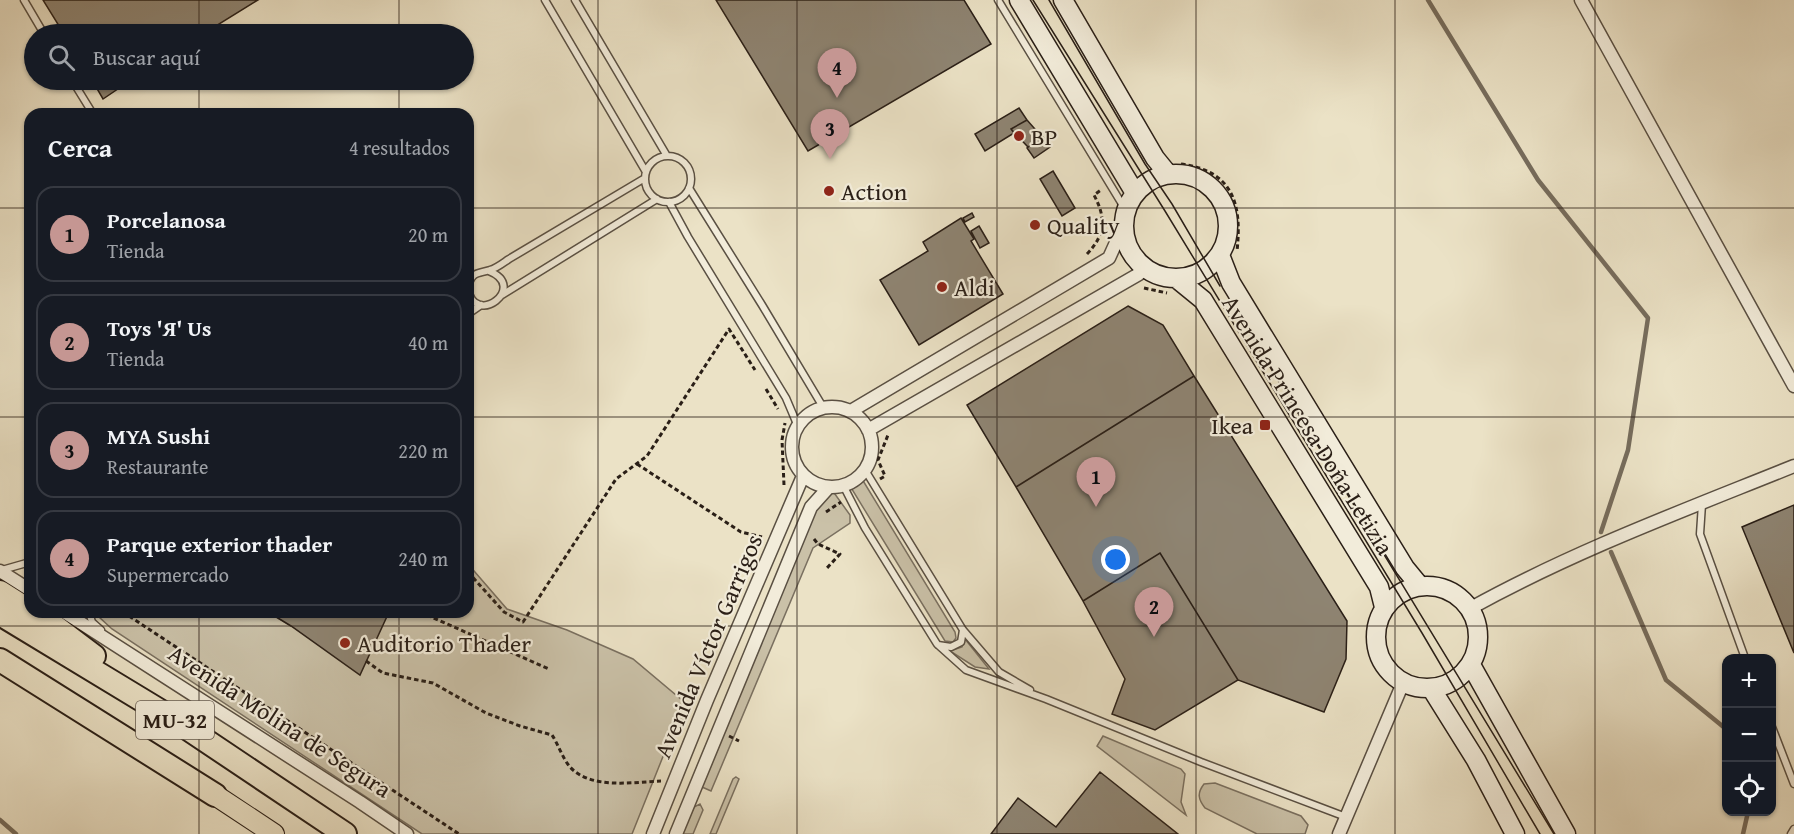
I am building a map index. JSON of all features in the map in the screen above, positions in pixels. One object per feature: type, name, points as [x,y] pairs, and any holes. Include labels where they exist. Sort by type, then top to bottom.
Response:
[{"type":"highway","points":[[0,592],[24,607]]},
{"type":"highway","name":"MU-32","points":[[0,614],[175,720],[345,834]]},
{"type":"highway","points":[[42,618],[175,720]]},
{"type":"highway","name":"MU-32","points":[[0,660],[215,795]]},
{"type":"highway","points":[[0,671],[215,795]]},
{"type":"main road","points":[[215,795],[274,834]]},
{"type":"street","points":[[851,411],[1109,258],[1123,227],[1130,201],[1126,176],[1019,0]]},
{"type":"street","points":[[1063,0],[1155,158],[1181,173],[1199,178],[1214,189],[1224,205],[1229,224],[1226,242],[1228,254],[1206,269],[1172,286],[1142,266],[1130,253],[1123,227]]},
{"type":"street","points":[[1581,0],[1794,386]]},
{"type":"street","points":[[1130,201],[1150,180],[1173,169]]},
{"type":"street","name":"Avenida Princesa Doña Letizia","points":[[1228,254],[1231,283],[1405,568],[1419,585]]},
{"type":"street","points":[[868,430],[1139,274],[1142,266]]},
{"type":"street","name":"Avenida Princesa Doña Letizia","points":[[1172,286],[1203,300],[1373,578],[1384,607]]},
{"type":"street","points":[[837,406],[851,411],[862,419],[872,443],[871,457],[865,470],[855,480],[843,485],[829,487],[815,484],[803,476],[795,465],[791,452],[792,437],[797,424],[807,414],[823,407],[837,406]]},
{"type":"street","points":[[1471,608],[1511,585],[1572,557],[1794,466]]},
{"type":"street","name":"Avenida Víctor Garrigos","points":[[653,834],[707,700],[803,476]]},
{"type":"street","name":"Avenida Víctor Garrigos","points":[[676,834],[811,507],[829,487]]},
{"type":"street","points":[[0,571],[24,586]]},
{"type":"street","points":[[1419,585],[1439,586],[1457,594],[1471,608],[1478,627],[1478,646],[1471,665],[1454,681],[1431,688],[1417,687],[1392,674],[1382,663],[1377,649],[1376,628],[1384,607],[1400,593],[1419,585]]},
{"type":"street","name":"Avenida Molina de Segura","points":[[74,618],[407,834]]},
{"type":"street","points":[[1471,665],[1566,834]]},
{"type":"street","points":[[1339,834],[1404,682]]},
{"type":"street","points":[[1431,688],[1476,760],[1515,834]]},
{"type":"street","points":[[1329,834],[1346,817]]},
{"type":"lane","points":[[24,0],[38,24]]},
{"type":"lane","points":[[474,274],[489,270],[646,175],[651,164],[658,158],[667,156],[683,162],[691,178],[689,188],[677,200],[669,202],[657,199],[648,190],[646,175],[545,0]]},
{"type":"lane","points":[[575,0],[667,156]]},
{"type":"lane","points":[[998,0],[1130,201]]},
{"type":"lane","points":[[78,90],[89,108]]},
{"type":"lane","points":[[689,188],[823,407]]},
{"type":"lane","points":[[474,310],[481,305],[492,304],[502,295],[657,199]]},
{"type":"lane","points":[[669,202],[786,398],[797,424]]},
{"type":"lane","points":[[489,270],[500,277],[502,295]]},
{"type":"lane","points":[[474,301],[481,305]]},
{"type":"lane","points":[[865,470],[963,630],[999,672],[1046,699]]},
{"type":"lane","points":[[843,485],[865,528],[938,644],[966,670],[1046,699],[1201,762],[1346,817]]},
{"type":"lane","points":[[1702,503],[1700,534],[1743,654]]},
{"type":"lane","points":[[0,571],[24,564]]},
{"type":"lane","points":[[91,618],[92,622],[129,653]]},
{"type":"lane","points":[[938,644],[951,647],[961,642],[963,630]]},
{"type":"lane","points":[[1776,737],[1794,784]]},
{"type":"lane","points":[[1791,834],[1794,830]]},
{"type":"path","points":[[1173,169],[1196,166],[1225,183],[1233,198],[1239,224],[1228,254]]},
{"type":"path","points":[[1137,290],[1145,287],[1172,286]]},
{"type":"path","points":[[474,579],[504,612],[523,622],[616,479],[647,456],[729,329],[760,378]]},
{"type":"path","points":[[766,389],[786,423],[782,440],[784,492]]},
{"type":"path","points":[[638,464],[741,532],[764,537]]},
{"type":"path","points":[[813,539],[818,544],[840,554],[827,568]]},
{"type":"path","points":[[132,618],[459,834]]},
{"type":"path","points":[[434,618],[549,669]]},
{"type":"path","points":[[366,661],[383,673],[433,683],[486,713],[552,735],[570,767],[588,778],[609,783],[662,781]]},
{"type":"path","points":[[727,735],[739,741]]},
{"type":"shaded area","points":[[862,479],[955,632],[956,638],[953,642],[945,641],[850,486]]},
{"type":"shaded area","points":[[832,490],[850,515],[850,523],[813,548],[711,791],[702,787],[819,503]]},
{"type":"shaded area","points":[[474,571],[507,609],[567,630],[633,659],[689,706],[677,736],[672,734],[632,834],[422,834],[112,629],[100,618],[278,618],[291,626],[347,618],[474,618]]},
{"type":"shaded area","points":[[965,639],[989,669],[975,667],[950,651],[962,647]]},
{"type":"shaded area","points":[[1103,736],[1181,769],[1185,774],[1181,802],[1186,815],[1097,746]]},
{"type":"shaded area","points":[[736,777],[739,779],[716,834],[710,834],[733,779]]},
{"type":"shaded area","points":[[1215,783],[1301,816],[1308,825],[1305,834],[1257,834],[1205,808],[1200,799],[1200,790],[1204,784]]},
{"type":"shaded area","points":[[700,804],[703,810],[693,834],[682,834],[694,807]]},
{"type":"building","points":[[43,0],[258,0],[219,24],[58,24]]},
{"type":"building","points":[[716,0],[964,0],[991,44],[808,151]]},
{"type":"building","points":[[98,90],[116,90],[103,99]]},
{"type":"building","points":[[1019,108],[1027,120],[1011,129],[1014,133],[985,151],[975,134]]},
{"type":"building","points":[[1027,120],[1042,137],[1028,147],[1011,129]]},
{"type":"building","points":[[1043,137],[1050,147],[1034,158],[1027,148]]},
{"type":"building","points":[[1053,171],[1075,208],[1062,216],[1040,179]]},
{"type":"building","points":[[972,213],[974,217],[965,222],[963,218]]},
{"type":"building","name":"Aldi","points":[[961,218],[974,239],[971,241],[1003,294],[919,345],[880,280],[928,251],[923,242]]},
{"type":"building","points":[[979,226],[989,243],[980,248],[971,231]]},
{"type":"building","points":[[1128,306],[1163,325],[1194,376],[1016,487],[967,405]]},
{"type":"building","points":[[1194,376],[1347,621],[1346,659],[1324,712],[1238,680],[1160,553],[1083,601],[1016,487]]},
{"type":"building","points":[[1794,505],[1794,653],[1742,527]]},
{"type":"building","points":[[1160,553],[1238,680],[1155,730],[1112,714],[1125,679],[1083,601]]},
{"type":"building","name":"Auditorio Thader","points":[[278,618],[386,618],[360,675]]},
{"type":"building","points":[[1100,772],[1178,834],[991,834],[1018,798],[1056,827]]},
{"type":"waterway","points":[[1428,0],[1538,180],[1648,318],[1628,450],[1601,532]]},
{"type":"waterway","points":[[1611,552],[1666,680],[1722,726]]},
{"type":"waterway","points":[[1743,834],[1747,816]]},
{"type":"waterway","points":[[0,820],[16,834]]},
{"type":"tram line","points":[[1033,0],[1165,211],[1422,633],[1540,834]]},
{"type":"tram line","points":[[1049,0],[1220,286]]},
{"type":"tram line","points":[[1242,321],[1554,834]]},
{"type":"place","name":"Parque exterior thader","points":[[837,98]]},
{"type":"place","name":"BP","points":[[1019,136]]},
{"type":"place","name":"MYA Sushi","points":[[830,159]]},
{"type":"place","name":"Action","points":[[829,191]]},
{"type":"place","name":"Quality","points":[[1035,225]]},
{"type":"place","name":"Aldi","points":[[942,287]]},
{"type":"place","name":"Ikea","points":[[1265,425]]},
{"type":"place","name":"Porcelanosa","points":[[1096,507]]},
{"type":"place","name":"Toys 'Я' Us","points":[[1154,637]]},
{"type":"place","name":"Auditorio Thader","points":[[345,643]]}]
